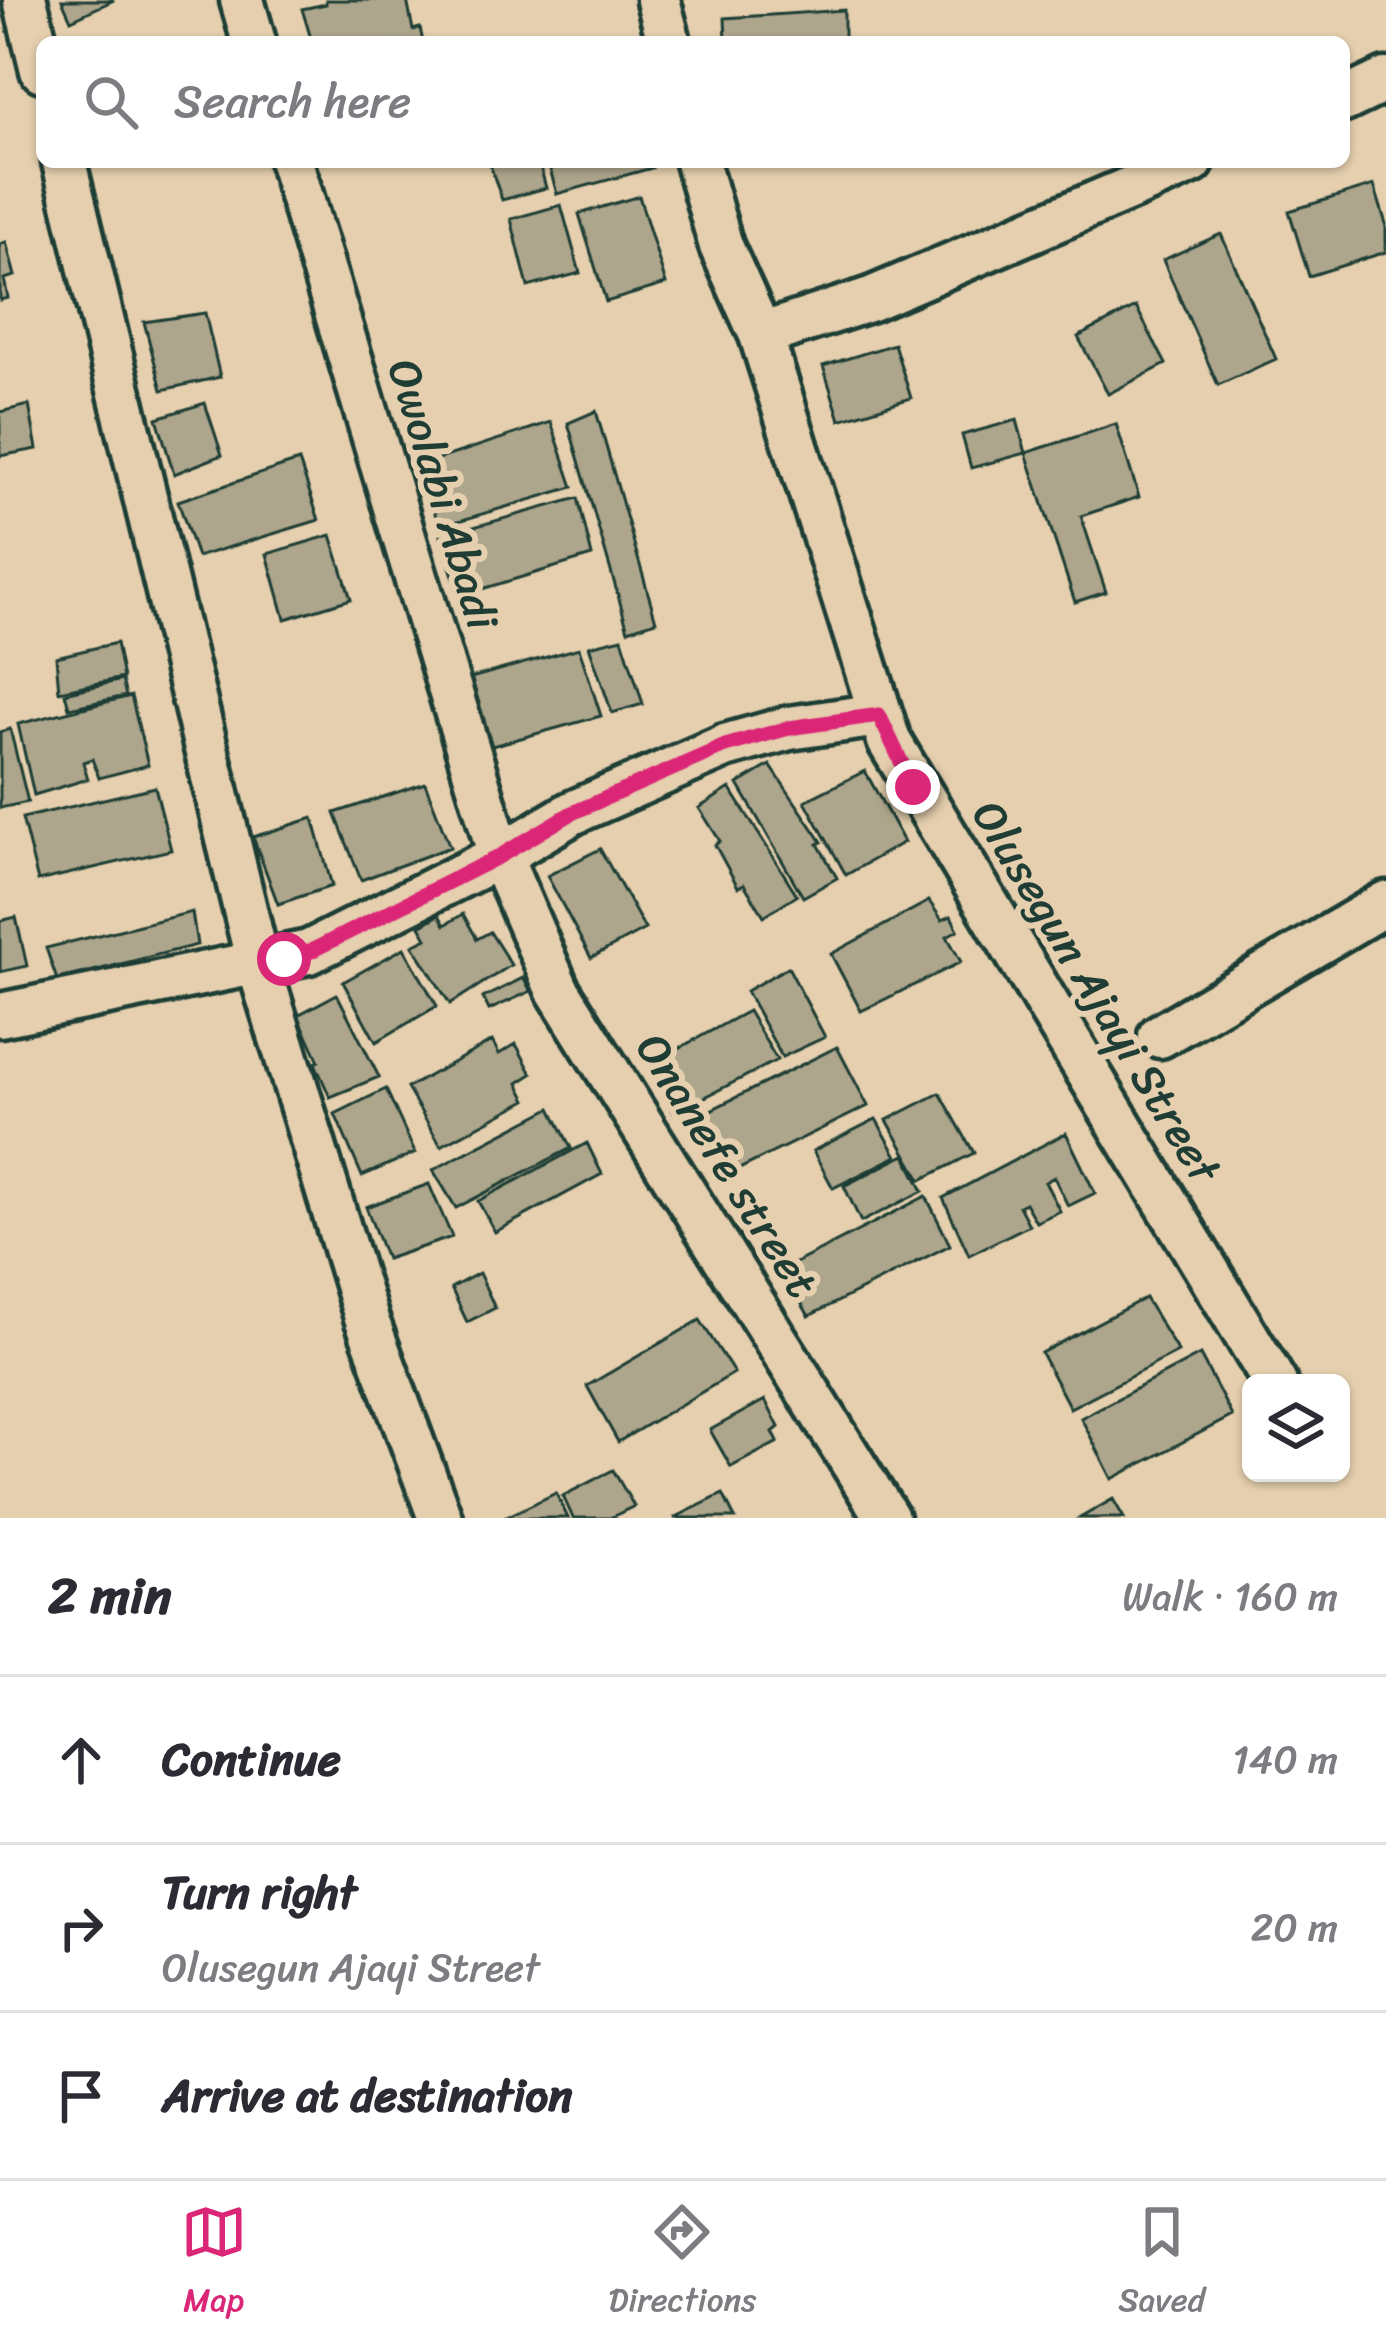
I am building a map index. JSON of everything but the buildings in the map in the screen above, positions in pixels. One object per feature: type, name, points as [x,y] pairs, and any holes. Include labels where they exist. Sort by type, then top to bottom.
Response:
[{"type":"street","points":[[25,0],[36,45]]},
{"type":"street","points":[[242,0],[252,36]]},
{"type":"street","points":[[658,0],[667,36]]},
{"type":"street","points":[[1350,97],[1386,80]]},
{"type":"street","points":[[65,168],[258,963],[367,1320],[440,1518]]},
{"type":"street","name":"Owolabi Abadi","points":[[292,168],[500,856]]},
{"type":"street","name":"Olusegun Ajayi Street","points":[[699,168],[721,246],[761,335],[879,715],[913,787],[1270,1374]]},
{"type":"street","points":[[761,335],[871,299],[1178,168]]},
{"type":"street","points":[[0,1015],[309,952],[500,856],[572,813],[725,746],[789,728],[879,715]]},
{"type":"street","name":"Onanefe street","points":[[500,856],[557,989],[887,1518]]},
{"type":"street","points":[[1160,1036],[1386,903]]},
{"type":"route","points":[[284,959],[309,952],[500,856],[572,813],[725,746],[789,728],[879,715],[913,787]]}]
